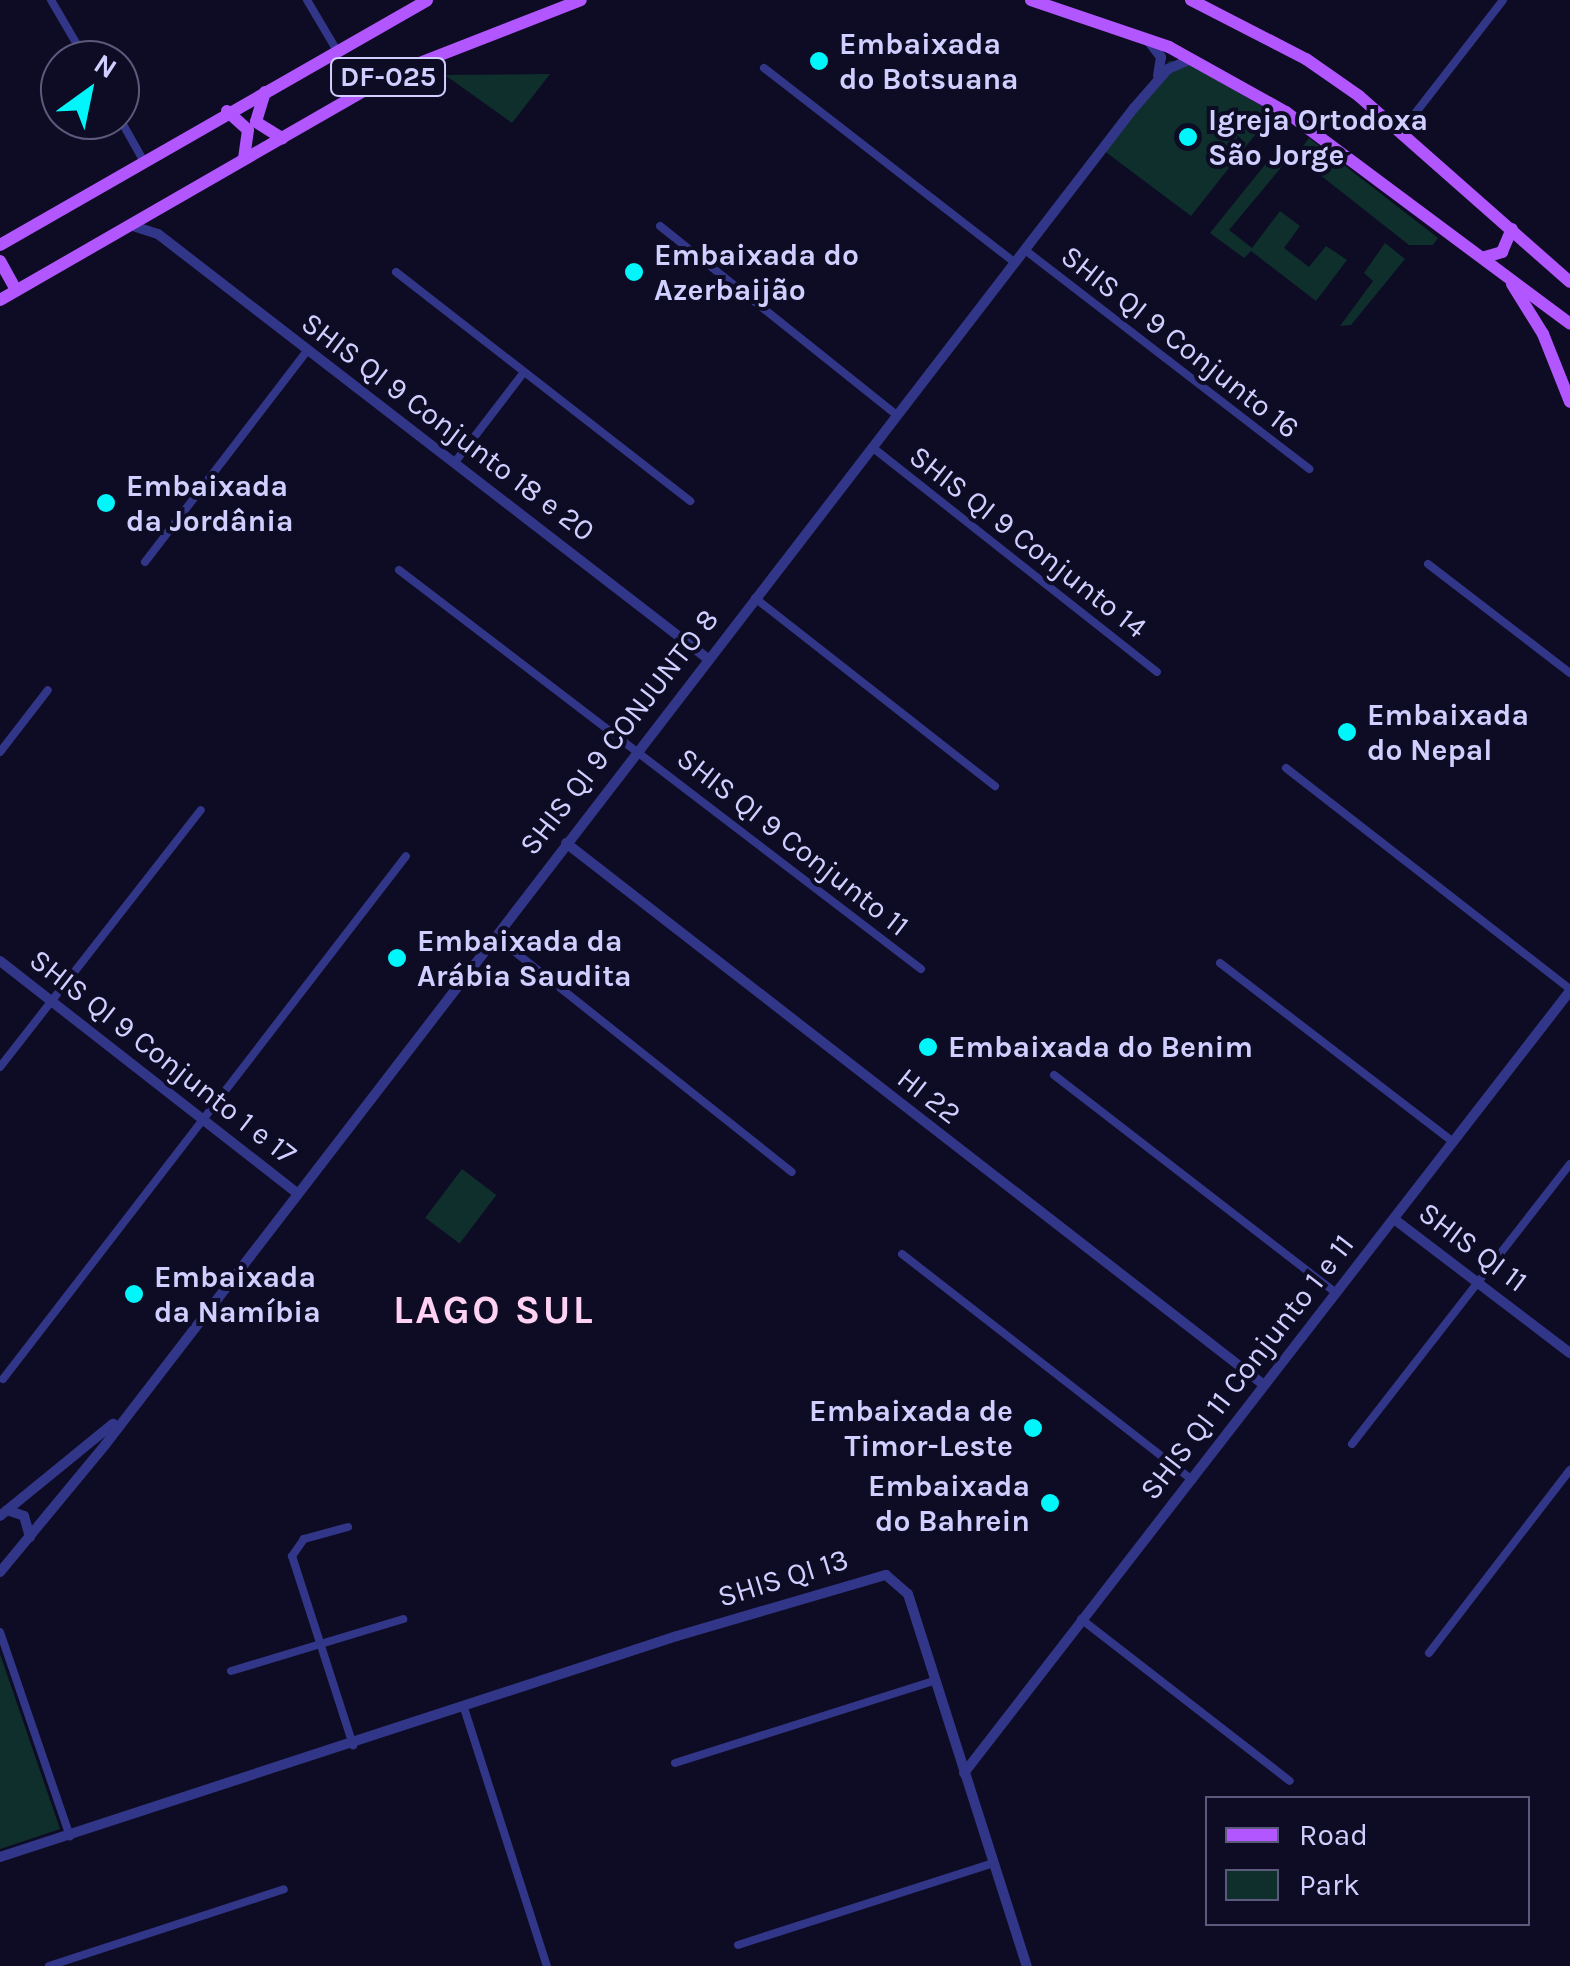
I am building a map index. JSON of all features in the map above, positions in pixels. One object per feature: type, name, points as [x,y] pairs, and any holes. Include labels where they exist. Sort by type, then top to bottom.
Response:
[{"type":"main road","name":"DF-025","points":[[0,245],[142,158],[425,0]]},
{"type":"main road","name":"DF-025","points":[[0,300],[244,158],[443,49],[581,0]]},
{"type":"main road","points":[[1031,0],[1058,3],[1193,58],[1338,147],[1570,324]]},
{"type":"main road","points":[[1085,0],[1092,18]]},
{"type":"main road","points":[[1191,0],[1214,4],[1306,59],[1403,129],[1570,282]]},
{"type":"main road","points":[[266,90],[256,122],[282,138]]},
{"type":"main road","points":[[228,111],[248,130],[244,158]]},
{"type":"main road","points":[[1484,258],[1502,252],[1512,229]]},
{"type":"main road","points":[[0,261],[16,290]]},
{"type":"main road","points":[[1505,274],[1543,334],[1570,402]]},
{"type":"street","points":[[51,0],[74,40]]},
{"type":"street","points":[[307,0],[336,49]]},
{"type":"street","points":[[1403,129],[1503,0]]},
{"type":"street","points":[[1142,35],[1161,57],[1157,79]]},
{"type":"street","points":[[1157,79],[1193,58]]},
{"type":"street","points":[[764,68],[1015,262]]},
{"type":"street","name":"SHIS QI 9 CONJUNTO 8","points":[[122,1417],[1157,79]]},
{"type":"street","points":[[132,140],[142,158]]},
{"type":"street","points":[[157,211],[158,234]]},
{"type":"street","name":"SHIS QI 9 Conjunto 18 e 20","points":[[133,226],[158,234],[708,660]]},
{"type":"street","points":[[660,226],[897,415]]},
{"type":"street","name":"SHIS QI 9 Conjunto 16","points":[[1025,250],[1309,469]]},
{"type":"street","points":[[396,272],[690,502]]},
{"type":"street","points":[[146,562],[307,351]]},
{"type":"street","points":[[456,462],[524,372]]},
{"type":"street","name":"SHIS QI 9 Conjunto 14","points":[[872,447],[1157,672]]},
{"type":"street","points":[[1428,564],[1570,673]]},
{"type":"street","name":"SHIS QI 9 Conjunto 11","points":[[400,570],[921,969]]},
{"type":"street","points":[[755,598],[995,786]]},
{"type":"street","points":[[0,752],[48,690]]},
{"type":"street","points":[[1286,768],[1570,990]]},
{"type":"street","points":[[0,1067],[201,810]]},
{"type":"street","name":"HI 22","points":[[566,842],[1264,1385]]},
{"type":"street","points":[[3,1380],[406,856]]},
{"type":"street","points":[[494,935],[792,1172]]},
{"type":"street","name":"SHIS QI 9 Conjunto 1 e 17","points":[[0,961],[296,1192]]},
{"type":"street","points":[[1220,963],[1452,1142]]},
{"type":"street","name":"SHIS QI 11 Conjunto 1 e 11","points":[[964,1773],[1570,990]]},
{"type":"street","points":[[1054,1075],[1336,1292]]},
{"type":"street","points":[[1352,1444],[1570,1164]]},
{"type":"street","name":"SHIS QI 11","points":[[1394,1218],[1570,1352]]},
{"type":"street","points":[[902,1254],[1192,1480]]},
{"type":"street","points":[[4,1513],[122,1417]]},
{"type":"street","points":[[0,1572],[122,1417]]},
{"type":"street","points":[[1429,1653],[1570,1470]]},
{"type":"street","points":[[4,1513],[24,1516],[30,1537]]},
{"type":"street","points":[[348,1527],[304,1540],[292,1556],[353,1746]]},
{"type":"street","name":"SHIS QI 13","points":[[0,1857],[465,1710],[677,1636],[886,1575],[908,1594],[1027,1966]]},
{"type":"street","points":[[231,1671],[403,1619]]},
{"type":"street","points":[[1081,1619],[1290,1781]]},
{"type":"street","points":[[0,1632],[70,1836]]},
{"type":"street","points":[[675,1763],[934,1680]]},
{"type":"street","points":[[465,1710],[547,1966]]},
{"type":"street","points":[[738,1946],[993,1863]]},
{"type":"street","points":[[49,1966],[284,1889]]},
{"type":"green space","points":[[1169,61],[1184,61],[1265,108],[1266,121],[1191,216],[1103,150]]},
{"type":"green space","points":[[550,74],[512,123],[445,75]]},
{"type":"green space","points":[[1309,138],[1438,238],[1433,245],[1409,245],[1296,156]]},
{"type":"green space","points":[[1272,156],[1284,164],[1229,230],[1252,248],[1280,211],[1300,226],[1284,248],[1309,267],[1326,246],[1347,260],[1316,301],[1251,251],[1244,258],[1210,233]]},
{"type":"green space","points":[[1385,243],[1405,259],[1351,325],[1340,326],[1373,281],[1364,273]]},
{"type":"green space","points":[[462,1169],[496,1195],[460,1244],[425,1218]]},
{"type":"green space","points":[[0,1654],[60,1829],[0,1849]]},
{"type":"place","name":"Embaixada do Botsuana","points":[[819,61]]},
{"type":"place","name":"Igreja Ortodoxa São Jorge","points":[[1188,137]]},
{"type":"place","name":"Embaixada do Azerbaijão","points":[[634,272]]},
{"type":"place","name":"Embaixada da Jordânia","points":[[106,503]]},
{"type":"place","name":"Embaixada do Nepal","points":[[1347,732]]},
{"type":"place","name":"Embaixada da Arábia Saudita","points":[[397,958]]},
{"type":"place","name":"Embaixada do Benim","points":[[928,1047]]},
{"type":"place","name":"Embaixada da Namíbia","points":[[134,1294]]},
{"type":"place","name":"Embaixada de Timor-Leste","points":[[1033,1428]]},
{"type":"place","name":"Embaixada do Bahrein","points":[[1050,1503]]},
{"type":"district","name":"LAGO SUL","points":[[494,1310]]}]
